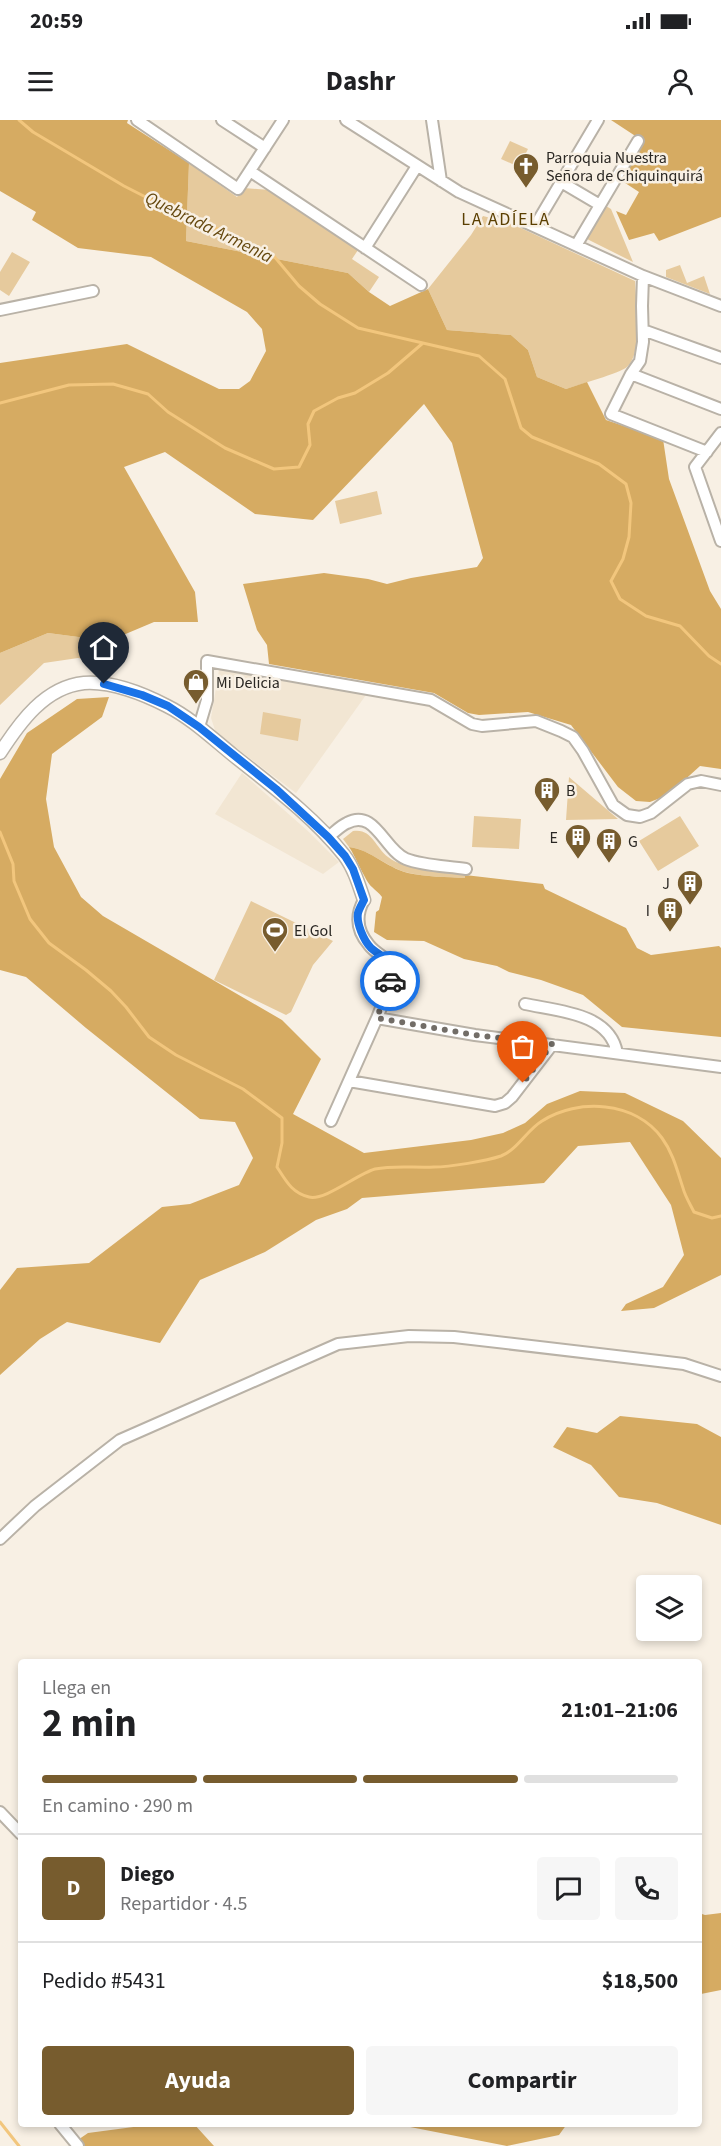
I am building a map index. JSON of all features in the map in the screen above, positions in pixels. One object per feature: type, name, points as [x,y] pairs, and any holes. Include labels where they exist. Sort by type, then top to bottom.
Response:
[{"type":"street","points":[[137,120],[238,189],[283,120]]},
{"type":"street","points":[[222,120],[265,148]]},
{"type":"street","points":[[346,120],[459,192],[643,276],[721,306]]},
{"type":"street","points":[[433,120],[441,182]]},
{"type":"street","points":[[535,226],[598,120]]},
{"type":"street","points":[[577,244],[638,141]]},
{"type":"street","points":[[365,248],[417,166]]},
{"type":"street","points":[[250,171],[421,285]]},
{"type":"street","points":[[561,182],[600,205]]},
{"type":"street","points":[[643,276],[643,342],[640,361],[611,414],[707,452]]},
{"type":"street","points":[[0,310],[93,291]]},
{"type":"street","points":[[642,330],[721,358]]},
{"type":"street","points":[[631,374],[721,409]]},
{"type":"street","points":[[721,433],[695,467],[721,541]]},
{"type":"street","points":[[199,727],[207,700],[207,661],[431,700],[472,724],[482,726],[536,722],[573,737],[613,805],[627,815],[640,817],[651,813],[688,784],[701,781],[721,785]]},
{"type":"street","points":[[0,753],[15,729],[52,693],[85,683],[104,684],[142,695],[168,706],[199,727],[296,806],[328,837],[353,869],[364,900],[357,916],[359,927],[370,947],[384,956],[391,964],[390,985],[331,1121]]},
{"type":"street","points":[[328,837],[353,820],[366,821],[375,827],[393,850],[404,858],[422,864],[466,869]]},
{"type":"street","points":[[525,1004],[578,1015],[599,1024],[615,1041],[617,1053]]},
{"type":"street","points":[[377,1018],[475,1035],[721,1067]]},
{"type":"street","points":[[349,1081],[495,1106],[513,1097],[552,1044]]},
{"type":"street","points":[[0,1539],[35,1506],[120,1440],[338,1344],[409,1336],[454,1337],[684,1364],[721,1377]]},
{"type":"street","points":[[0,1812],[18,1831]]},
{"type":"street","points":[[63,2127],[77,2144]]},
{"type":"shaded area","points":[[0,120],[128,120],[127,123],[189,163],[186,241],[348,273],[369,292],[390,306],[428,289],[447,330],[511,335],[528,350],[537,377],[566,389],[587,382],[606,420],[663,439],[669,479],[710,591],[721,609],[721,769],[700,766],[668,795],[650,802],[636,801],[618,787],[571,725],[528,712],[479,715],[468,713],[434,693],[269,664],[267,645],[257,630],[243,584],[324,573],[387,584],[477,567],[483,558],[452,443],[424,404],[313,520],[255,514],[165,452],[124,467],[195,592],[198,622],[154,622],[109,641],[48,633],[0,653],[0,363],[127,344],[219,389],[239,389],[250,381],[266,351],[262,329],[247,312],[151,257],[78,248],[32,220],[36,212],[0,191]]},
{"type":"shaded area","points":[[611,120],[721,120],[721,217],[659,241],[654,233],[629,240],[616,211],[626,215],[639,192],[619,179],[643,141]]},
{"type":"shaded area","points":[[510,141],[528,149],[519,167],[501,159]]},
{"type":"shaded area","points":[[189,163],[237,197],[244,188],[270,190],[358,250],[352,259],[379,277],[369,292],[348,273],[186,241]]},
{"type":"shaded area","points":[[606,206],[611,209],[633,262],[587,239]]},
{"type":"shaded area","points":[[483,216],[510,223],[635,281],[637,339],[632,360],[627,367],[608,376],[566,389],[537,377],[528,350],[511,335],[447,330],[428,289],[471,235]]},
{"type":"shaded area","points":[[12,252],[30,262],[9,296],[0,290],[0,272]]},
{"type":"shaded area","points":[[680,265],[687,283],[704,276],[710,294],[666,277],[666,270]]},
{"type":"shaded area","points":[[377,491],[382,514],[340,524],[335,501]]},
{"type":"shaded area","points":[[48,633],[109,641],[114,665],[78,658],[44,663],[0,705],[0,653]]},
{"type":"shaded area","points":[[219,670],[366,695],[296,793],[216,733],[211,718]]},
{"type":"shaded area","points":[[109,697],[102,717],[52,754],[46,799],[54,847],[81,897],[103,916],[282,1020],[321,1059],[293,1114],[364,1153],[471,1140],[503,1133],[525,1123],[547,1104],[580,1091],[625,1093],[683,1121],[721,1158],[721,1275],[654,1308],[621,1311],[626,1304],[663,1287],[684,1255],[671,1205],[630,1142],[578,1146],[544,1183],[362,1198],[347,1209],[316,1220],[265,1252],[200,1280],[160,1343],[67,1322],[40,1339],[0,1375],[0,1290],[17,1268],[89,1263],[162,1207],[190,1204],[239,1185],[253,1158],[235,1122],[200,1119],[26,977],[0,970],[0,779],[27,733],[77,699]]},
{"type":"shaded area","points":[[263,712],[301,719],[298,741],[260,734]]},
{"type":"shaded area","points":[[242,773],[309,832],[339,862],[323,874],[215,814]]},
{"type":"shaded area","points":[[569,777],[618,819],[566,820]]},
{"type":"shaded area","points":[[474,816],[521,819],[519,849],[472,847]]},
{"type":"shaded area","points":[[680,816],[699,846],[658,871],[639,841]]},
{"type":"shaded area","points":[[353,831],[365,832],[388,857],[396,862],[425,870],[465,875],[465,878],[401,871],[365,852],[349,847],[343,839]]},
{"type":"shaded area","points":[[349,847],[365,851],[392,867],[408,873],[436,877],[465,878],[465,875],[543,884],[545,889],[626,928],[637,948],[651,955],[719,946],[721,948],[721,1037],[622,1027],[583,995],[541,980],[509,972],[497,966],[464,959],[424,941],[387,940],[374,932],[376,912],[379,910],[382,897],[369,884]]},
{"type":"shaded area","name":"El Gol","points":[[251,901],[333,941],[313,965],[291,1012],[286,1015],[214,980]]},
{"type":"shaded area","points":[[620,1416],[697,1424],[721,1437],[721,1525],[657,1503],[619,1497],[591,1465],[553,1447],[567,1427],[597,1433]]},
{"type":"shaded area","points":[[721,1913],[721,1990],[702,1994],[702,1914]]},
{"type":"shaded area","points":[[133,2127],[197,2127],[214,2146],[69,2146],[88,2133]]},
{"type":"shaded area","points":[[410,2127],[565,2127],[559,2135],[507,2146]]},
{"type":"waterway","name":"Quebrada Armenia","points":[[19,120],[33,132],[124,186],[181,215],[201,221],[273,255],[299,286],[320,304],[358,328],[479,356],[505,379],[521,428],[532,437],[599,464],[626,484],[631,503],[629,537],[623,559],[611,581],[620,599],[646,616],[680,626],[709,656],[721,664]]},
{"type":"waterway","points":[[0,403],[69,385],[113,384],[148,394],[168,412],[225,448],[274,469],[299,467],[310,445],[308,424],[314,411],[338,398],[355,393],[388,373],[423,343]]},
{"type":"waterway","points":[[0,832],[13,864],[14,881],[30,919],[49,943],[111,991],[149,1037],[176,1055],[243,1089],[282,1118],[282,1143],[277,1167],[290,1186],[298,1193],[309,1197],[324,1195],[375,1169],[449,1166],[494,1158],[507,1153],[542,1121],[556,1114],[572,1109],[605,1107],[637,1116],[651,1126],[669,1150],[694,1212],[712,1218],[721,1216]]},
{"type":"waterway","points":[[0,2122],[19,2146]]},
{"type":"way so far","points":[[390,981],[377,1018],[475,1035],[552,1044],[523,1083]]},
{"type":"place","name":"Parroquia Nuestra Señora de Chiquinquirá","points":[[526,189]]},
{"type":"place","name":"Mi Delicia","points":[[196,705]]},
{"type":"place","name":"B","points":[[547,813]]},
{"type":"place","name":"E","points":[[578,860]]},
{"type":"place","name":"G","points":[[609,864]]},
{"type":"place","name":"J","points":[[690,906]]},
{"type":"place","name":"I","points":[[670,933]]},
{"type":"place","name":"El Gol","points":[[275,953]]},
{"type":"district","name":"LA ADÍELA","points":[[506,219]]},
{"type":"route","points":[[104,684],[142,695],[168,706],[199,727],[296,806],[328,837],[353,869],[364,900],[357,916],[359,927],[370,947],[384,956],[391,964],[390,981]]}]
